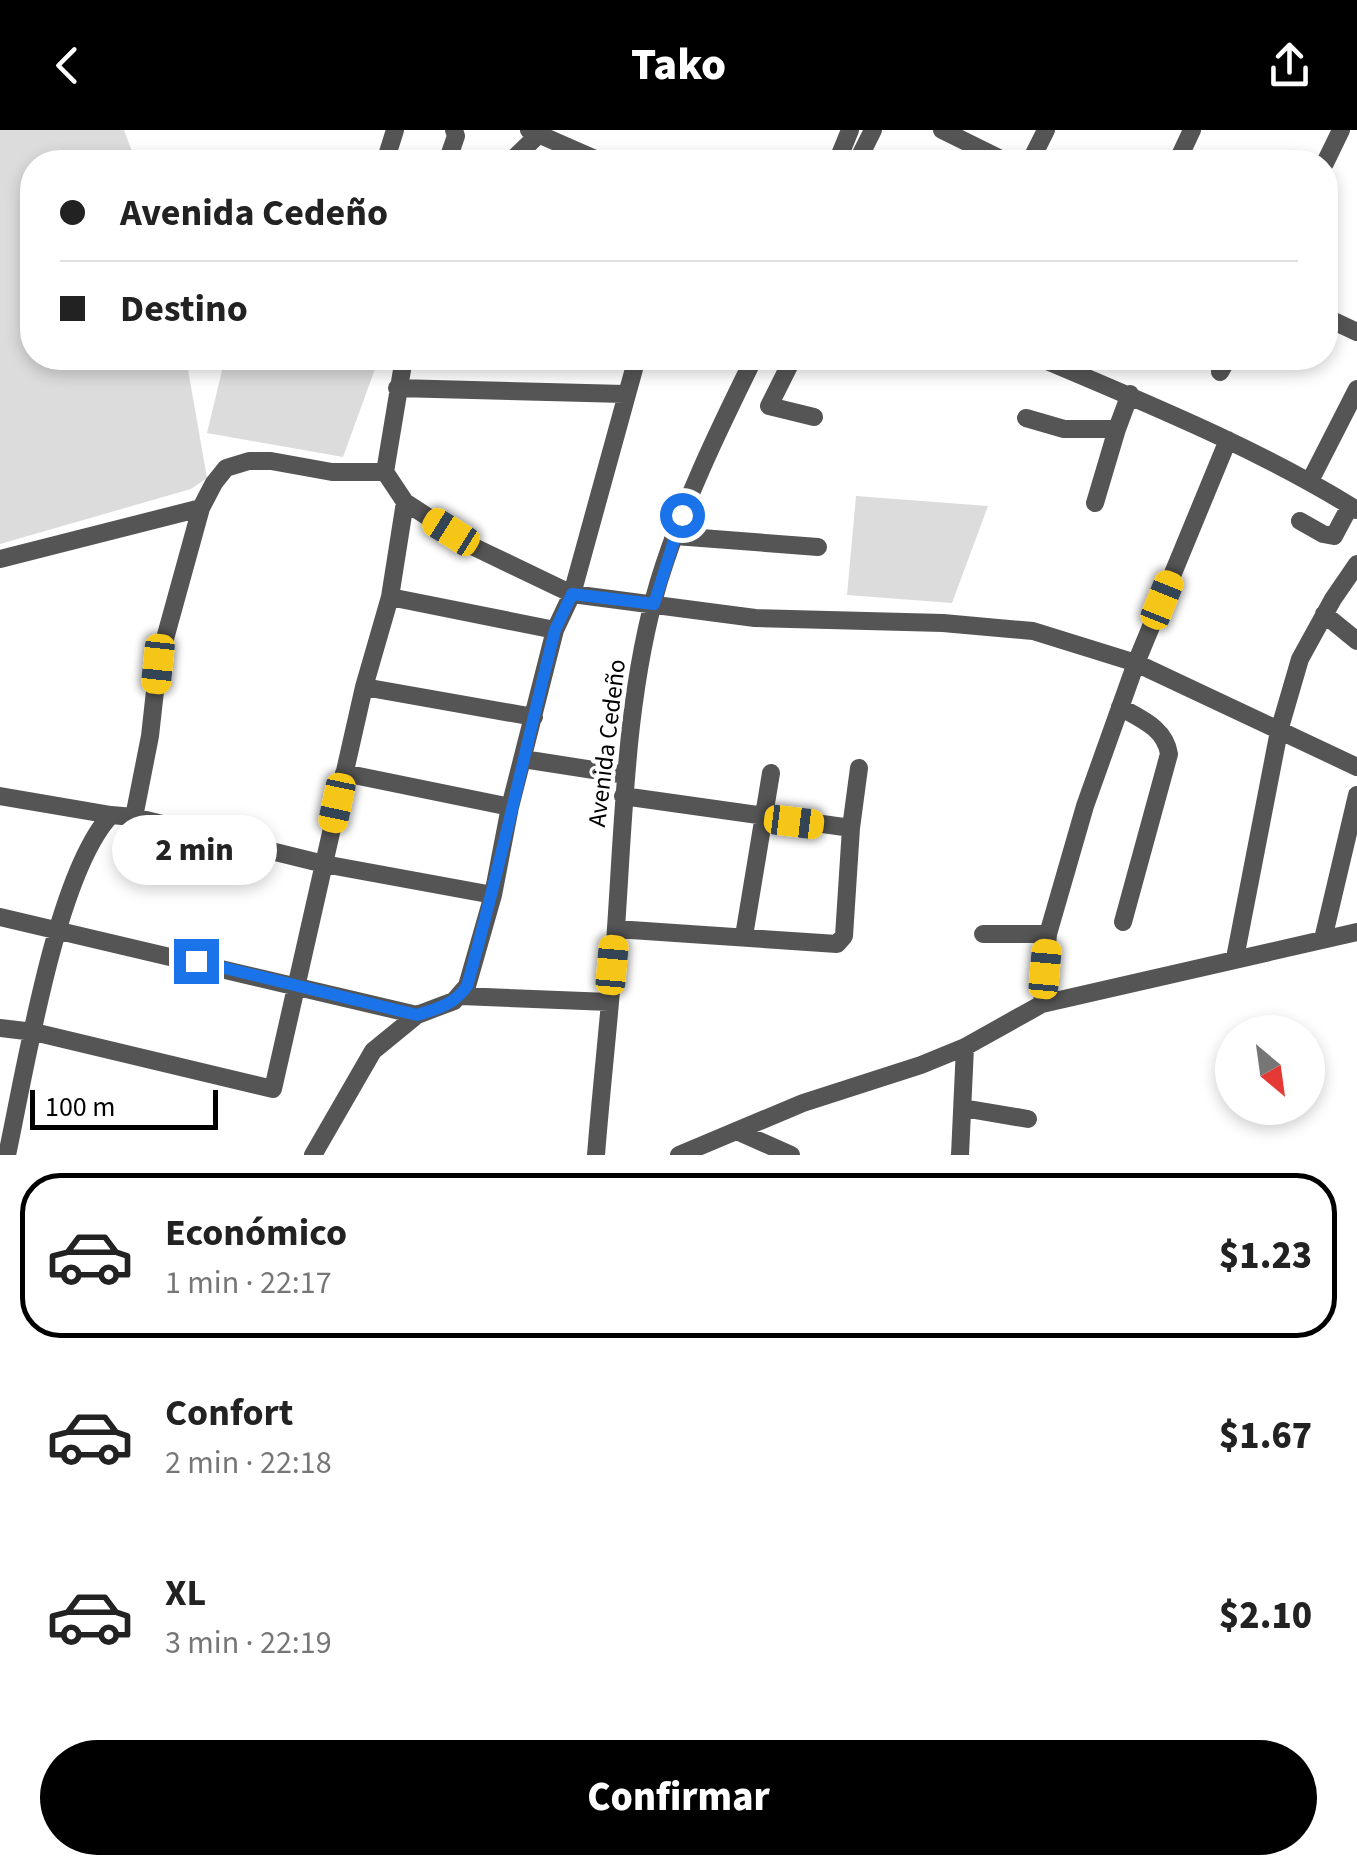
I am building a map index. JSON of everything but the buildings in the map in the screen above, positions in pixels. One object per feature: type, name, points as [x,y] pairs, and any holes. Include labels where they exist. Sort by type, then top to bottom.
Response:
[{"type":"street","points":[[942,130],[983,150]]},
{"type":"street","points":[[534,132],[575,150]]},
{"type":"street","points":[[401,370],[385,472],[404,502],[474,546],[572,594],[754,618],[943,623],[1032,631],[1136,663],[1357,767]]},
{"type":"street","points":[[313,1155],[373,1051],[417,1015],[440,1008],[460,996],[467,986],[493,895],[510,807],[555,630],[572,594],[633,370]]},
{"type":"street","name":"Avenida Cedeño","points":[[596,1155],[623,796],[640,672],[654,604],[675,536],[699,469],[748,370]]},
{"type":"street","points":[[769,406],[787,370]]},
{"type":"street","points":[[1089,370],[1130,394],[1310,481],[1354,508],[1334,536],[1300,521]]},
{"type":"street","points":[[397,388],[625,394]]},
{"type":"street","points":[[1310,481],[1357,389]]},
{"type":"street","points":[[1095,503],[1130,394]]},
{"type":"street","points":[[732,402],[814,417]]},
{"type":"street","points":[[1026,418],[1064,429],[1117,429]]},
{"type":"street","points":[[1042,1004],[1048,934],[1085,806],[1136,663],[1228,440]]},
{"type":"street","points":[[134,816],[150,736],[158,664],[201,508],[214,483],[226,468],[249,461],[332,472],[385,472]]},
{"type":"street","points":[[0,1028],[34,1032],[273,1089],[364,687],[390,597],[404,502]]},
{"type":"street","points":[[0,558],[201,508]]},
{"type":"street","points":[[675,536],[818,547]]},
{"type":"street","points":[[1234,958],[1279,731],[1300,659],[1357,564]]},
{"type":"street","points":[[390,597],[555,630]]},
{"type":"street","points":[[1324,614],[1357,641]]},
{"type":"street","points":[[364,687],[534,717]]},
{"type":"street","points":[[1120,707],[1158,730],[1169,754],[1124,922]]},
{"type":"street","points":[[523,759],[626,775]]},
{"type":"street","points":[[616,929],[837,944],[841,941],[858,768]]},
{"type":"street","points":[[344,773],[510,807]]},
{"type":"street","points":[[744,936],[772,773]]},
{"type":"street","points":[[1324,939],[1357,795]]},
{"type":"street","points":[[0,796],[111,816],[134,816],[324,864],[493,895]]},
{"type":"street","points":[[623,796],[851,828]]},
{"type":"street","points":[[7,1155],[59,928],[86,852],[96,831],[111,816]]},
{"type":"street","points":[[0,917],[417,1015]]},
{"type":"street","points":[[679,1155],[803,1103],[965,1047],[1042,1004],[1357,932]]},
{"type":"street","points":[[983,934],[1048,934]]},
{"type":"street","points":[[460,996],[609,1002]]},
{"type":"street","points":[[960,1155],[965,1047]]},
{"type":"street","points":[[964,1108],[1028,1119]]},
{"type":"street","points":[[739,1132],[782,1154]]},
{"type":"shaded area","points":[[0,130],[124,130],[132,150],[20,150],[20,370],[188,370],[207,478],[191,489],[0,544]]},
{"type":"shaded area","points":[[222,370],[375,370],[343,457],[207,433]]},
{"type":"shaded area","points":[[856,496],[988,506],[952,603],[847,595]]},
{"type":"route","points":[[196,961],[417,1015],[460,996],[467,986],[493,895],[510,807],[563,612],[572,594],[654,604],[682,515]]}]
